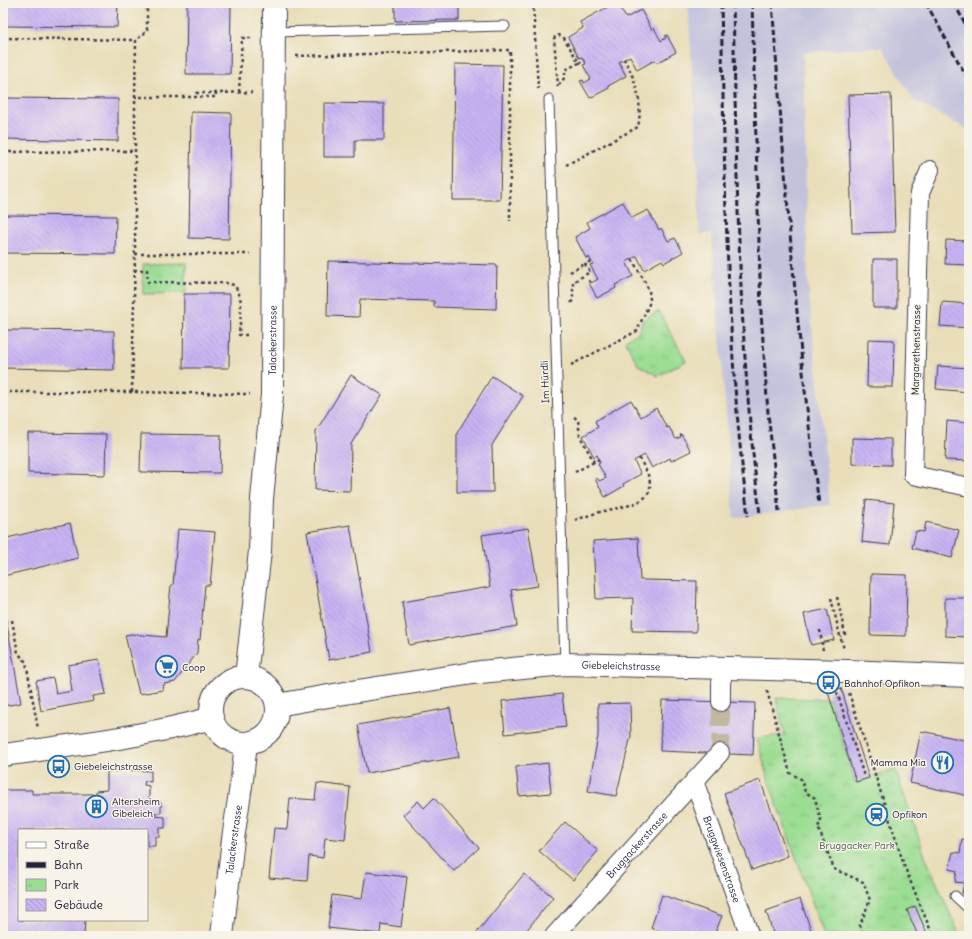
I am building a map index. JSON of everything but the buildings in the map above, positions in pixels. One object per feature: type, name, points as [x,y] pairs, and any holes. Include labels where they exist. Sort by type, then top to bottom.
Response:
[{"type":"street","name":"Talackerstrasse","points":[[246,677],[260,551],[262,499],[272,395],[274,57],[266,35],[274,3]]},
{"type":"street","name":"Margarethenstrasse","points":[[930,170],[920,193],[913,475],[969,487]]},
{"type":"street","name":"Giebeleichstrasse","points":[[277,705],[480,672],[565,664],[847,671],[969,676]]},
{"type":"street","points":[[721,702],[721,683],[724,668]]},
{"type":"street","points":[[246,677],[263,683],[269,689],[277,705],[276,716],[269,730],[257,740],[246,743],[235,742],[224,737],[216,729],[212,718],[211,708],[213,698],[218,689],[226,682],[236,678],[246,677]]},
{"type":"street","points":[[3,755],[145,734],[180,727],[212,718]]},
{"type":"street","name":"Talackerstrasse","points":[[222,936],[246,743]]},
{"type":"street","name":"Bruggackerstrasse","points":[[554,936],[720,753]]},
{"type":"street","name":"Bruggwiesenstrasse","points":[[694,781],[750,936]]},
{"type":"lane","points":[[266,35],[505,26]]},
{"type":"lane","name":"Im Hürdli","points":[[549,99],[565,664]]},
{"type":"lane","points":[[955,896],[969,909]]},
{"type":"path","points":[[3,38],[136,40],[147,31],[147,3]]},
{"type":"path","points":[[533,3],[538,89],[549,99],[565,77],[565,70],[584,60]]},
{"type":"path","points":[[239,92],[242,38],[266,35]]},
{"type":"path","points":[[558,85],[555,37],[559,35],[564,38],[578,64]]},
{"type":"path","points":[[132,392],[135,254],[136,40]]},
{"type":"path","points":[[274,57],[510,50],[510,221]]},
{"type":"path","points":[[569,164],[638,127],[639,109],[636,82],[624,59]]},
{"type":"path","points":[[196,93],[253,92]]},
{"type":"path","points":[[135,96],[216,98],[216,93]]},
{"type":"path","points":[[3,152],[135,151]]},
{"type":"path","points":[[135,254],[256,254]]},
{"type":"path","points":[[577,362],[636,331],[650,304],[650,298],[646,284],[632,259]]},
{"type":"path","points":[[578,268],[591,261]]},
{"type":"path","points":[[568,304],[574,300],[573,282],[590,272],[585,264]]},
{"type":"path","points":[[134,270],[147,270],[148,282],[234,284],[239,291],[240,298],[240,335],[253,335]]},
{"type":"path","points":[[3,392],[252,394]]},
{"type":"path","points":[[569,417],[575,417],[578,420],[580,436],[594,462]]},
{"type":"path","points":[[572,521],[604,511],[636,504],[641,501],[651,485],[639,458]]},
{"type":"path","points":[[571,474],[599,459]]},
{"type":"path","points":[[837,597],[845,634],[840,636]]},
{"type":"path","points":[[831,598],[840,636],[846,653]]},
{"type":"path","points":[[12,620],[18,654],[26,662],[38,733]]},
{"type":"path","points":[[820,630],[822,644]]},
{"type":"path","points":[[765,685],[790,772],[801,779],[805,792],[814,798],[821,821],[818,827],[834,869],[863,882],[870,900],[860,925],[864,936]]},
{"type":"path","points":[[836,691],[864,776]]},
{"type":"path","points":[[849,693],[905,868],[933,936]]},
{"type":"shaded area","points":[[688,3],[969,3],[969,130],[914,101],[882,47],[803,52],[808,284],[830,505],[734,518],[712,234],[699,234],[698,164]]},
{"type":"green space","points":[[186,263],[186,293],[143,294],[143,264]]},
{"type":"green space","points":[[659,311],[686,361],[658,376],[638,365],[625,340],[638,333],[643,320]]},
{"type":"green space","name":"Bruggacker Park","points":[[776,698],[830,699],[855,782],[895,769],[925,856],[960,936],[824,936],[769,782],[757,738],[785,735]]},
{"type":"tunnel","points":[[720,753],[721,702]]},
{"type":"railway","points":[[721,3],[731,324],[735,388],[748,516]]},
{"type":"railway","points":[[733,3],[743,323],[747,386],[760,514]]},
{"type":"railway","points":[[752,3],[761,312],[768,413],[779,511]]},
{"type":"railway","points":[[772,3],[797,317],[819,504]]},
{"type":"railway","points":[[926,3],[969,81]]},
{"type":"railway","points":[[954,3],[969,31]]},
{"type":"place","name":"Coop","points":[[167,667]]},
{"type":"place","name":"Bahnhof Opfikon","points":[[828,683]]},
{"type":"place","name":"Mamma Mia","points":[[942,762]]},
{"type":"place","name":"Giebeleichstrasse","points":[[59,766]]},
{"type":"place","name":"Altersheim Gibeleich","points":[[96,807]]},
{"type":"place","name":"Opfikon","points":[[876,814]]}]
